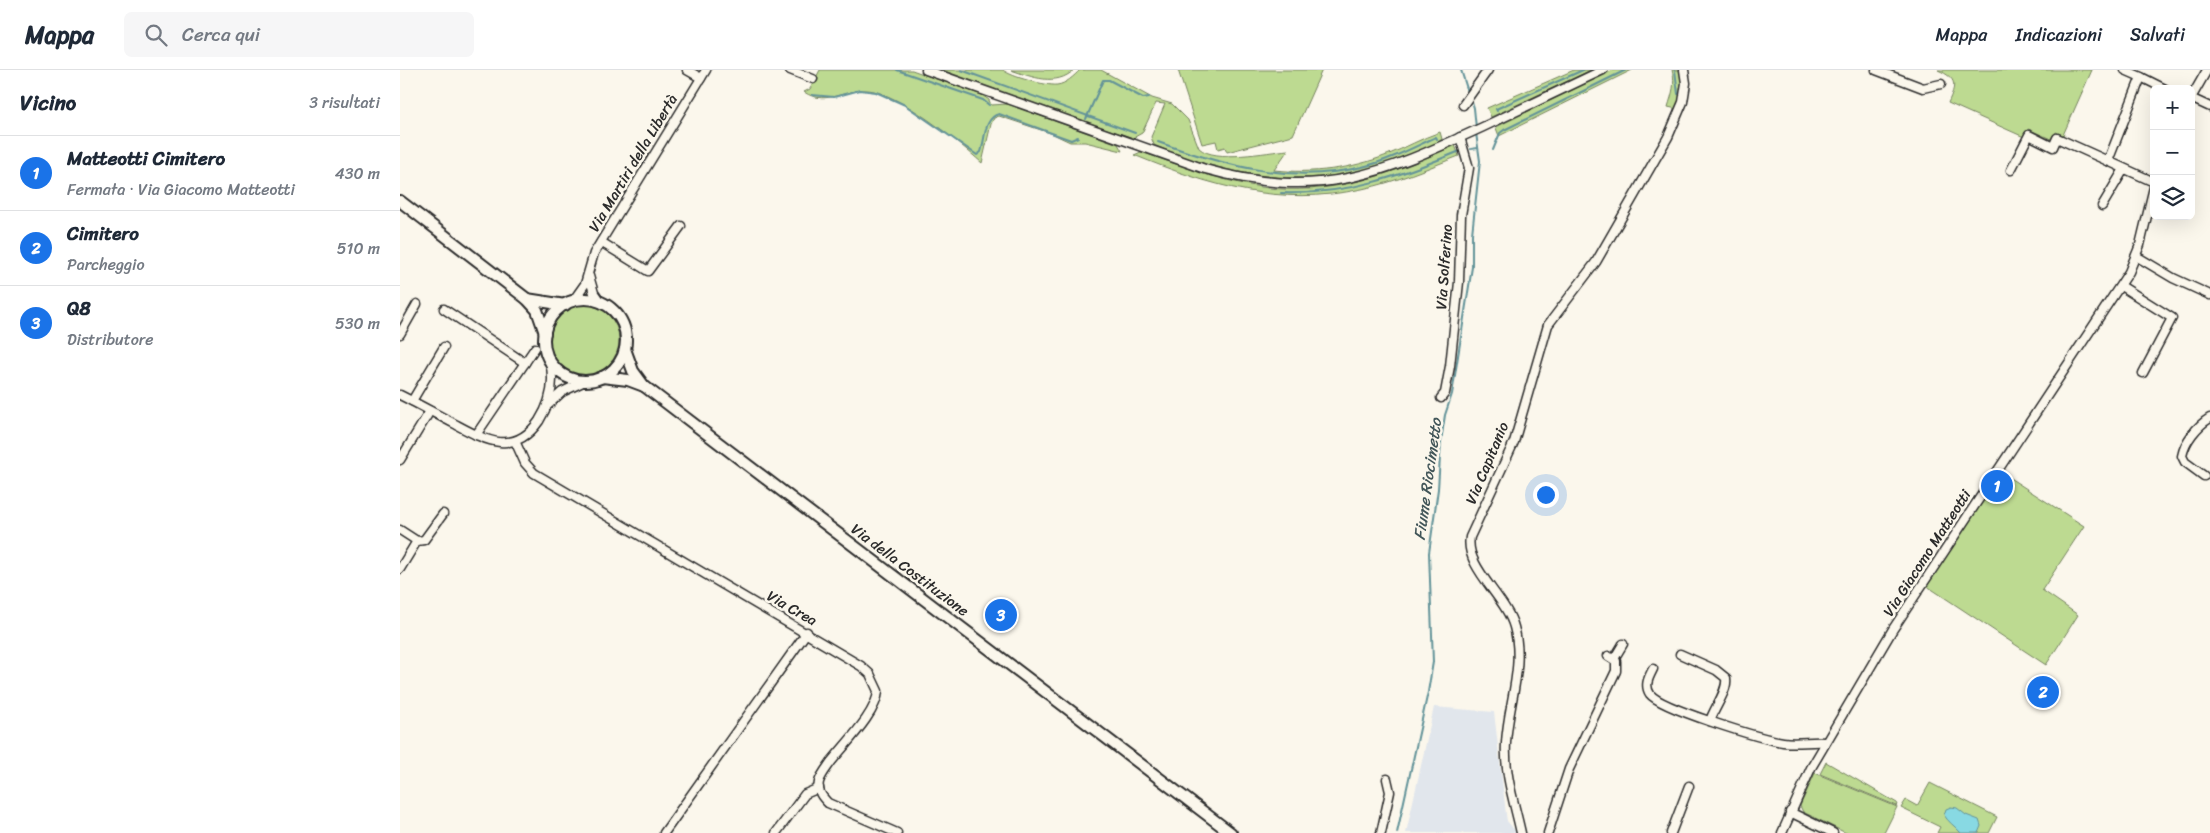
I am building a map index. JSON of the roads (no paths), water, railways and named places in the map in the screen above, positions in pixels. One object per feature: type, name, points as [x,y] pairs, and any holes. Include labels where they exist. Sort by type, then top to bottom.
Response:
[{"type":"main road","points":[[400,201],[527,299],[537,310],[545,333],[545,345],[550,362],[566,377],[585,381],[602,377],[617,366],[625,349],[626,336],[621,320],[602,303],[586,300],[569,303],[527,299]]},
{"type":"main road","points":[[545,333],[551,318],[569,303]]},
{"type":"main road","name":"Via della Costituzione","points":[[625,349],[633,371],[644,386],[1231,833]]},
{"type":"main road","name":"Via della Costituzione","points":[[602,377],[628,380],[644,386]]},
{"type":"street","points":[[687,70],[701,78]]},
{"type":"street","name":"Via Martiri della Libertà","points":[[569,303],[580,293],[594,252],[706,70]]},
{"type":"street","points":[[790,70],[813,79]]},
{"type":"street","points":[[926,70],[1190,164],[1264,182],[1296,184],[1348,179],[1392,167],[1460,138],[1603,70]]},
{"type":"street","points":[[1463,105],[1488,70]]},
{"type":"street","name":"Via Capitanio","points":[[1521,833],[1509,776],[1506,745],[1516,681],[1516,637],[1514,626],[1504,606],[1470,556],[1468,544],[1514,442],[1548,325],[1601,254],[1668,138],[1683,102],[1686,83],[1684,70]]},
{"type":"street","points":[[1876,70],[1923,88],[1942,84]]},
{"type":"street","points":[[2125,70],[2157,85]]},
{"type":"street","points":[[2195,94],[2207,70]]},
{"type":"street","points":[[2108,161],[2142,77]]},
{"type":"street","points":[[2195,99],[2210,107]]},
{"type":"street","points":[[2011,170],[2029,135],[2054,146],[2057,138],[2150,180]]},
{"type":"street","name":"Via Solferino","points":[[1441,398],[1446,393],[1450,366],[1459,282],[1461,216],[1469,168],[1460,138]]},
{"type":"street","points":[[2102,206],[2124,169]]},
{"type":"street","name":"Via Giacomo Matteotti","points":[[1782,833],[1811,768],[1893,629],[1946,546],[2121,286],[2136,256],[2150,202]]},
{"type":"street","points":[[601,242],[648,271],[680,226]]},
{"type":"street","points":[[2136,256],[2173,278],[2210,295]]},
{"type":"street","points":[[588,273],[594,293],[602,303]]},
{"type":"street","points":[[2121,286],[2172,318],[2143,373]]},
{"type":"street","points":[[400,334],[417,304]]},
{"type":"street","points":[[444,309],[525,363]]},
{"type":"street","points":[[412,401],[444,347]]},
{"type":"street","points":[[476,435],[535,348]]},
{"type":"street","points":[[547,406],[553,383],[550,362]]},
{"type":"street","points":[[400,395],[476,435],[498,442],[515,441],[530,432],[547,406],[562,392],[585,381]]},
{"type":"street","points":[[400,460],[430,411]]},
{"type":"street","points":[[2204,476],[2185,462],[2182,456],[2186,444],[2197,428],[2210,418]]},
{"type":"street","name":"Via Crea","points":[[515,441],[525,463],[534,473],[807,632],[861,666],[870,674],[878,691],[874,706],[826,769],[819,783],[819,788]]},
{"type":"street","points":[[400,530],[418,541],[424,540],[443,514]]},
{"type":"street","points":[[400,569],[418,541]]},
{"type":"street","points":[[664,833],[807,632]]},
{"type":"street","points":[[1548,833],[1569,768],[1616,671],[1617,665],[1611,657],[1623,644]]},
{"type":"street","points":[[1680,654],[1716,670],[1726,678],[1725,687],[1713,709],[1710,721]]},
{"type":"street","points":[[1653,668],[1647,683],[1650,694],[1655,700],[1710,721],[1783,742],[1826,742]]},
{"type":"street","points":[[1381,833],[1390,792],[1387,780]]},
{"type":"street","points":[[1671,833],[1689,786]]},
{"type":"street","points":[[776,833],[805,794],[819,788],[822,797],[828,803],[897,833]]},
{"type":"street","points":[[1790,812],[1833,833]]},
{"type":"water","points":[[1951,807],[1957,808],[1966,815],[1979,820],[1981,826],[1978,833],[1961,833],[1944,815],[1946,809]]},
{"type":"waterway","points":[[897,70],[983,100],[989,105]]},
{"type":"waterway","points":[[961,70],[1135,133]]},
{"type":"waterway","name":"Fiume Riocimetto","points":[[1461,70],[1468,92]]},
{"type":"waterway","points":[[1497,111],[1496,109],[1583,70]]},
{"type":"waterway","points":[[1493,150],[1500,133],[1504,130],[1626,70]]},
{"type":"waterway","points":[[1675,70],[1678,94]]},
{"type":"waterway","points":[[1086,119],[1103,80],[1109,80],[1143,98],[1149,97]]},
{"type":"waterway","points":[[812,95],[834,97],[860,90],[876,92],[905,105],[977,155],[981,152],[990,120],[999,114],[1071,140],[1078,137]]},
{"type":"waterway","name":"Fiume Riocimetto","points":[[1471,98],[1476,128]]},
{"type":"waterway","name":"Fiume Riocimetto","points":[[1397,833],[1433,662],[1429,553],[1438,489],[1441,441],[1445,415],[1452,394],[1472,267],[1472,234],[1480,161],[1476,133]]},
{"type":"waterway","points":[[1158,142],[1233,165],[1258,170],[1310,174],[1362,167],[1400,154],[1436,137],[1437,139]]},
{"type":"waterway","points":[[1471,149],[1478,148]]},
{"type":"waterway","points":[[1281,193],[1329,191],[1373,182],[1395,176],[1460,151]]},
{"type":"place","name":"Matteotti Cimitero","points":[[1997,486]]},
{"type":"place","name":"Q8","points":[[1001,615]]},
{"type":"place","name":"Cimitero","points":[[2043,692]]}]
